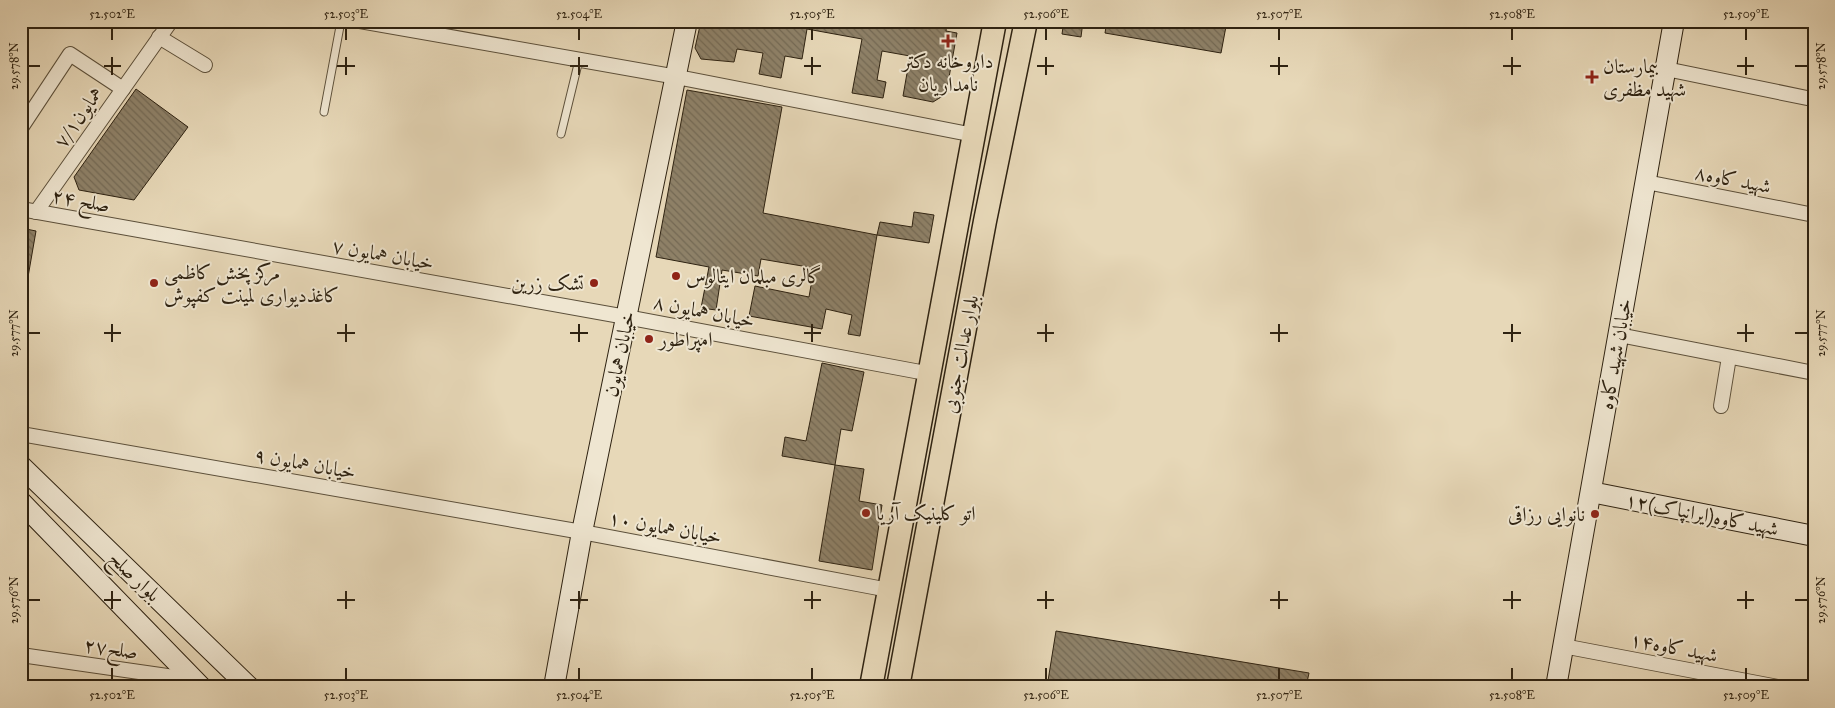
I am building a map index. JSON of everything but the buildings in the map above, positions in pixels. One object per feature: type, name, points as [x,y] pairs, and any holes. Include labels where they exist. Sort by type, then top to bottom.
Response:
[{"type":"main road","name":"بلوار عدالت جنوبی","points":[[872,687],[995,21]]},
{"type":"main road","name":"بلوار عدالت جنوبی","points":[[898,687],[985,221],[1026,21]]},
{"type":"main road","points":[[959,216],[985,221]]},
{"type":"street","name":"همایون۷/۱","points":[[36,212],[170,21]]},
{"type":"street","points":[[360,21],[677,77],[974,135]]},
{"type":"street","name":"خیابان همایون","points":[[554,687],[582,532],[687,21]]},
{"type":"street","name":"خیابان شهید کاوه","points":[[1556,687],[1674,21]]},
{"type":"street","points":[[159,37],[205,65]]},
{"type":"street","points":[[21,128],[70,54],[123,89]]},
{"type":"street","points":[[1666,69],[1807,98]]},
{"type":"street","name":"شهید کاوه۸","points":[[1646,182],[1814,215]]},
{"type":"street","name":"صلح ۲۴","points":[[21,209],[134,230]]},
{"type":"street","name":"خیابان همایون ۷","points":[[134,230],[626,317]]},
{"type":"street","name":"خیابان همایون ۸","points":[[626,317],[931,374]]},
{"type":"street","points":[[1619,335],[1814,374]]},
{"type":"street","points":[[1722,406],[1729,357]]},
{"type":"street","name":"خیابان همایون ۹","points":[[21,434],[582,532]]},
{"type":"street","name":"بلوار صلح","points":[[21,466],[250,687]]},
{"type":"street","name":"۱۲شهید کاوه(ایرانپاک)","points":[[1591,492],[1814,536]]},
{"type":"street","name":"بلوار صلح","points":[[21,502],[198,684]]},
{"type":"street","name":"خیابان همایون ۱۰","points":[[582,532],[889,590]]},
{"type":"street","name":"شهید کاوه۱۴","points":[[1563,646],[1778,687]]},
{"type":"street","name":"صلح۲۷","points":[[21,655],[198,684]]},
{"type":"lane","points":[[324,112],[341,21]]},
{"type":"lane","points":[[561,134],[579,60]]},
{"type":"place","name":"داروخانه دکتر نامداریان","points":[[948,41]]},
{"type":"place","name":"بیمارستان شهید مظفری","points":[[1592,77]]},
{"type":"place","name":"گالری مبلمان ایتالوس","points":[[676,276]]},
{"type":"place","name":"مرکز پخش کاظمی کاغذدیواری لمینت کفپوش","points":[[154,283]]},
{"type":"place","name":"تشک زرین","points":[[594,283]]},
{"type":"place","name":"امپراطور","points":[[649,339]]},
{"type":"place","name":"اتو کلینیک آریا","points":[[866,513]]},
{"type":"place","name":"نانوایی رزاقی","points":[[1595,514]]}]
